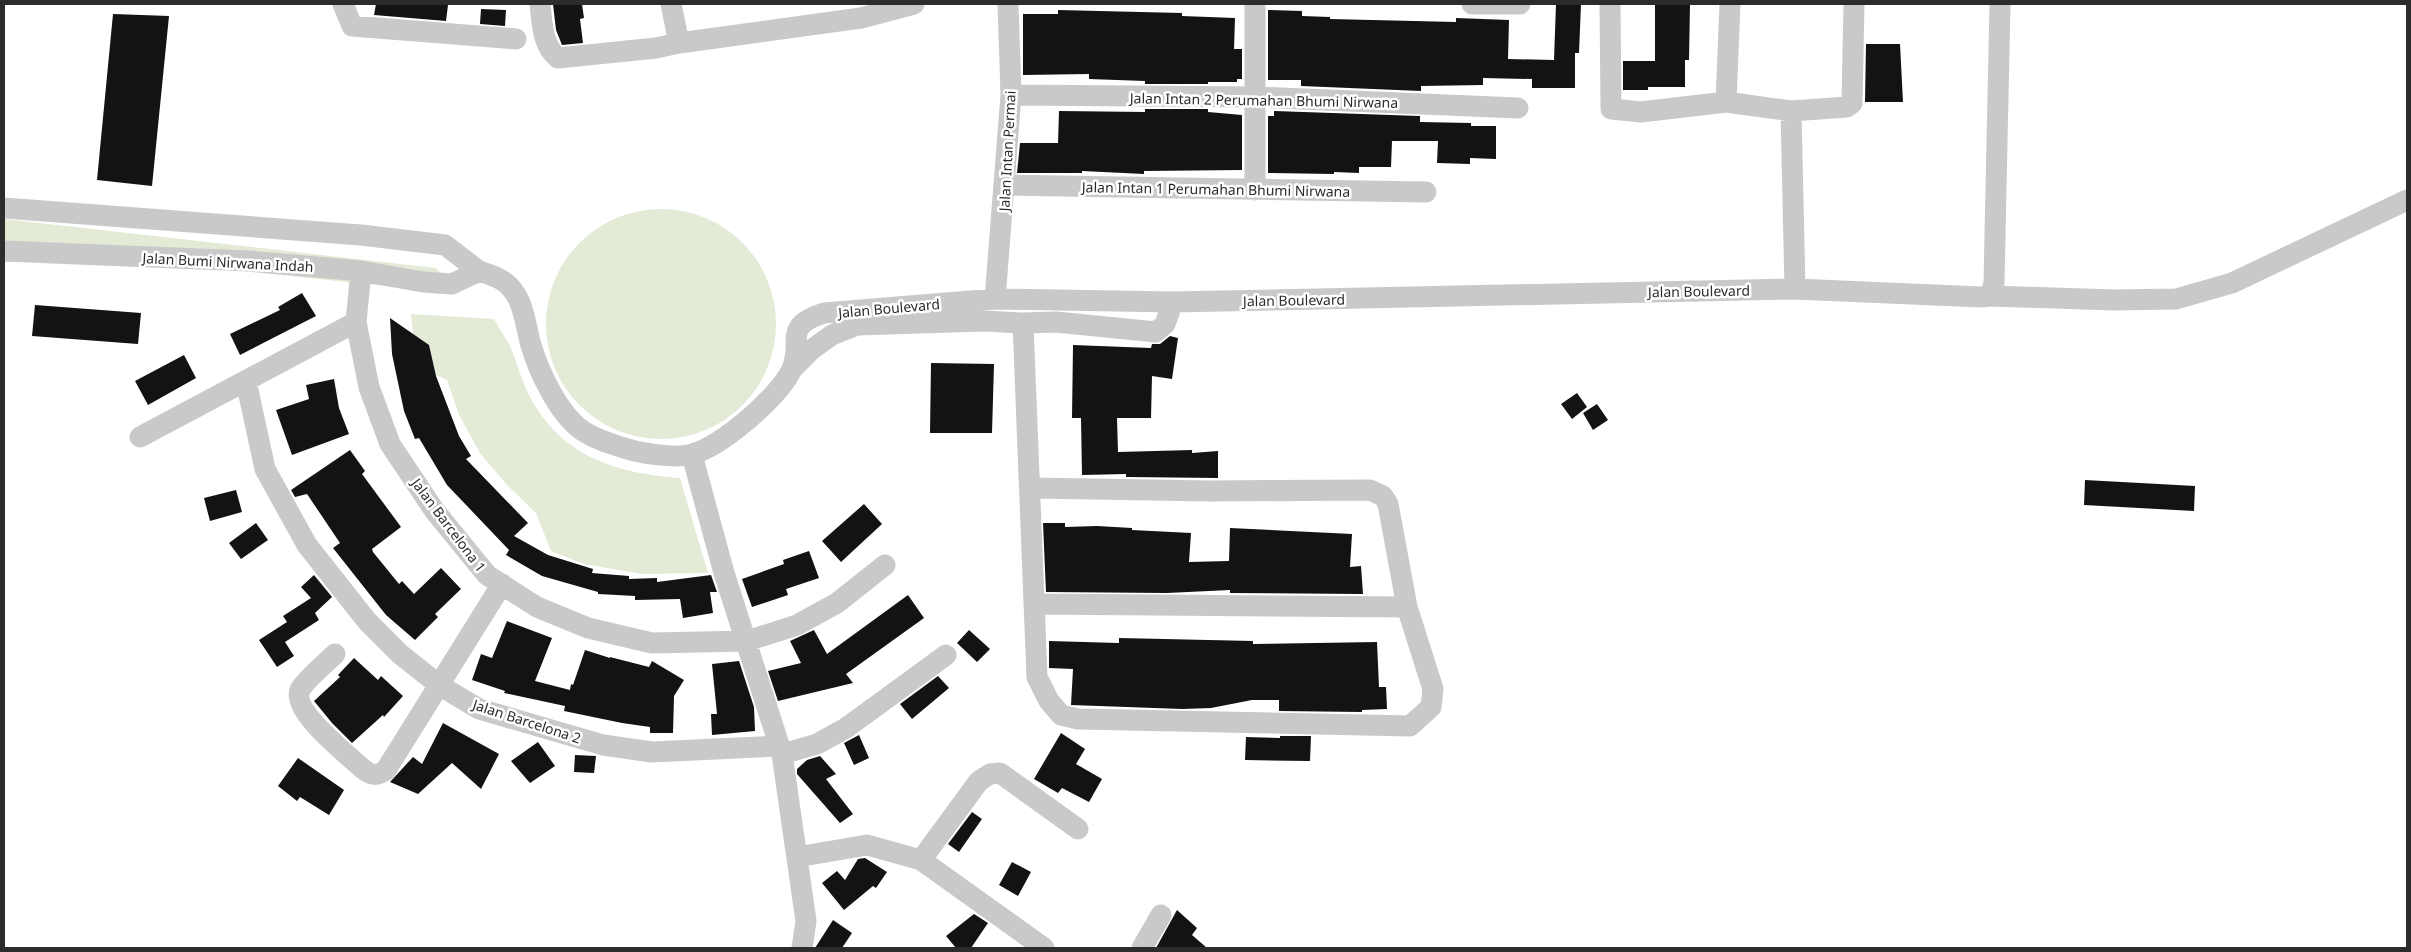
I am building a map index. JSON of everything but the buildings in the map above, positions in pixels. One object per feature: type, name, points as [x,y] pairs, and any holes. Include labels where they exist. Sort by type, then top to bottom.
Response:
[{"type":"street","points":[[343,4],[352,26],[516,39]]},
{"type":"street","points":[[540,4],[544,32],[552,54],[558,58],[656,48],[679,43],[862,18],[914,4]]},
{"type":"street","points":[[671,4],[679,43]]},
{"type":"street","name":"Jalan Intan Permai","points":[[995,299],[1006,185],[1011,95],[1008,4]]},
{"type":"street","points":[[1254,190],[1255,4]]},
{"type":"street","points":[[1472,4],[1520,4]]},
{"type":"street","points":[[1610,4],[1611,109],[1641,112],[1726,102],[1791,111],[1841,109],[1852,103],[1854,4]]},
{"type":"street","points":[[1726,102],[1730,4]]},
{"type":"street","points":[[1991,296],[1994,282],[2000,4]]},
{"type":"street","name":"Jalan Intan 2 Perumahan Bhumi Nirwana","points":[[1011,95],[1255,97],[1518,108]]},
{"type":"street","points":[[1791,111],[1795,289]]},
{"type":"street","name":"Jalan Intan 1 Perumahan Bhumi Nirwana","points":[[1006,185],[1426,192]]},
{"type":"street","name":"Jalan Boulevard","points":[[792,369],[797,332],[807,319],[824,313],[995,299],[1173,302],[1795,289],[2114,300],[2176,298],[2232,282],[2407,200]]},
{"type":"street","points":[[4,208],[361,235],[445,245],[479,272],[501,278],[517,295],[536,365],[566,415],[582,430],[598,440],[626,449],[664,455],[692,454],[716,442],[758,411],[792,369],[811,350],[832,335],[857,325],[983,321],[1056,322],[1156,332],[1165,324],[1173,302]]},
{"type":"street","name":"Jalan Bumi Nirwana Indah","points":[[4,251],[249,262],[361,271],[423,282],[452,284],[479,272]]},
{"type":"street","name":"Jalan Barcelona 1","points":[[361,271],[356,322],[369,387],[390,444],[434,510],[487,575],[536,607],[588,628],[652,643],[747,641],[797,625],[837,603],[885,565]]},
{"type":"street","points":[[140,437],[356,322]]},
{"type":"street","points":[[1023,323],[1037,677],[1049,701],[1061,715],[1078,719],[1410,726],[1431,707],[1433,689],[1407,607],[1388,504],[1383,496],[1370,490],[1210,492],[1031,488]]},
{"type":"street","name":"Jalan Barcelona 2","points":[[246,382],[265,469],[307,545],[367,621],[400,654],[439,685],[479,709],[603,746],[652,752],[780,750],[817,744],[846,728],[946,656]]},
{"type":"street","points":[[692,454],[724,573],[780,750],[806,921],[802,948]]},
{"type":"street","points":[[335,654],[300,690],[299,700],[307,716],[371,775],[379,774],[386,770],[502,584]]},
{"type":"street","points":[[1034,604],[1407,607]]},
{"type":"street","points":[[921,860],[980,781],[990,774],[1000,773],[1078,829]]},
{"type":"street","points":[[797,857],[867,845],[921,860],[1044,948]]},
{"type":"street","points":[[1142,948],[1161,915]]},
{"type":"green space","points":[[661,209],[683,211],[705,218],[725,228],[750,251],[757,260],[771,291],[776,324],[774,346],[767,368],[757,388],[734,413],[725,420],[694,434],[661,439],[639,437],[617,430],[597,420],[572,397],[565,388],[551,357],[546,324],[548,302],[555,280],[565,260],[588,235],[597,228],[628,214]]},
{"type":"green space","points":[[4,219],[436,268],[448,281],[433,291],[4,246]]},
{"type":"green space","points":[[411,314],[494,319],[510,346],[526,389],[539,412],[554,430],[571,445],[610,465],[632,471],[680,478],[708,573],[642,574],[584,564],[551,551],[536,513],[506,484],[480,453],[459,415],[447,380],[417,367]]}]
